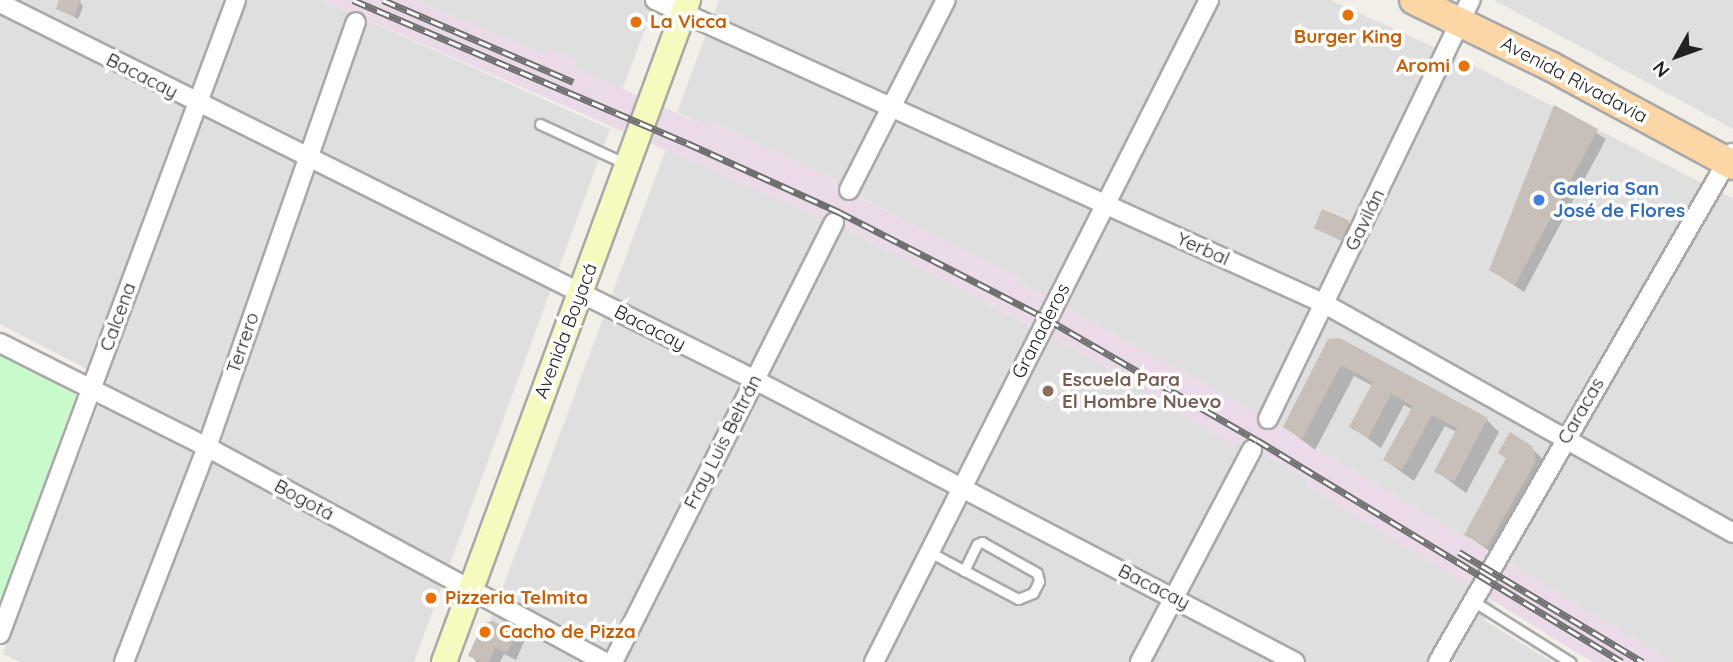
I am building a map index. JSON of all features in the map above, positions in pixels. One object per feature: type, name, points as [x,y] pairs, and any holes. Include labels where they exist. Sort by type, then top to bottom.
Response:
[{"type":"main road","name":"Avenida Rivadavia","points":[[1413,0],[1466,10],[1731,160]]},
{"type":"main road","name":"Avenida Boyacá","points":[[444,662],[685,6]]},
{"type":"street","name":"Calcena","points":[[0,634],[236,0]]},
{"type":"street","name":"Yerbal","points":[[655,0],[685,6],[1105,206],[1325,304],[1733,534]]},
{"type":"street","points":[[849,190],[946,0]]},
{"type":"street","name":"Granaderos","points":[[874,662],[1209,0]]},
{"type":"street","name":"Bacacay","points":[[0,3],[197,104],[755,380],[1295,662]]},
{"type":"street","name":"Gavilán","points":[[1268,419],[1466,10]]},
{"type":"street","name":"Terrero","points":[[124,662],[207,447],[356,22]]},
{"type":"street","name":"Caracas","points":[[1438,662],[1565,438],[1731,160]]},
{"type":"street","name":"Fray Luis Beltrán","points":[[612,662],[834,222]]},
{"type":"street","name":"Bogotá","points":[[0,343],[207,447],[605,662]]},
{"type":"street","points":[[1140,662],[1252,450]]},
{"type":"lane","points":[[540,124],[628,165]]},
{"type":"lane","points":[[930,552],[1018,599],[1033,593],[1039,581],[1037,573],[982,542],[973,549],[964,570]]},
{"type":"lane","points":[[1473,601],[1570,662]]},
{"type":"shaded area","points":[[0,0],[322,0],[610,129],[414,662],[20,662],[3,654],[108,380],[0,324]]},
{"type":"shaded area","points":[[322,0],[415,0],[547,55],[550,49],[577,60],[575,68],[709,127],[711,121],[836,180],[834,185],[1019,277],[1017,281],[1268,419],[1673,662],[1592,662],[1305,485],[1309,479],[1238,440],[1234,446],[1146,393],[1148,388],[848,230]]},
{"type":"shaded area","points":[[415,0],[656,0],[622,90],[574,68],[577,61],[547,56]]},
{"type":"shaded area","points":[[719,0],[1330,0],[1465,61],[1733,199],[1733,662],[1673,662],[1268,419],[1017,281],[1019,278],[834,184],[836,180],[711,121],[709,127],[677,112]]},
{"type":"shaded area","points":[[1494,0],[1733,0],[1733,129],[1726,125]]},
{"type":"shaded area","points":[[666,149],[848,230],[1149,389],[1147,393],[1234,446],[1237,440],[1309,479],[1305,485],[1468,584],[1493,603],[1484,620],[1552,662],[475,662]]},
{"type":"green space","points":[[0,354],[76,395],[0,601]]},
{"type":"building","points":[[59,0],[81,0],[74,17],[56,9]]},
{"type":"building","name":"Galeria San José de Flores","points":[[1554,105],[1598,129],[1515,285],[1489,270]]},
{"type":"building","points":[[1322,209],[1350,221],[1341,240],[1314,228]]},
{"type":"building","points":[[1340,338],[1488,418],[1454,482],[1434,472],[1457,428],[1432,415],[1402,470],[1383,460],[1413,406],[1391,394],[1368,438],[1349,427],[1373,382],[1341,365],[1302,439],[1283,427],[1328,339]]},
{"type":"building","points":[[1510,432],[1532,446],[1536,461],[1487,547],[1464,535],[1506,458],[1498,453]]},
{"type":"building","points":[[492,621],[517,632],[507,653],[495,647],[489,662],[468,656],[483,623]]},
{"type":"railway","points":[[353,0],[687,143],[839,212],[1047,319],[1257,440],[1622,662]]},
{"type":"railway","points":[[383,0],[573,82]]},
{"type":"railway","points":[[1459,552],[1643,662]]},
{"type":"place","name":"Burger King","points":[[1348,15]]},
{"type":"place","name":"La Vicca","points":[[636,22]]},
{"type":"place","name":"Aromi","points":[[1464,66]]},
{"type":"place","name":"Galeria San José de Flores","points":[[1539,200]]},
{"type":"place","name":"Escuela Para El Hombre Nuevo","points":[[1048,391]]},
{"type":"place","name":"Pizzeria Telmita","points":[[431,598]]},
{"type":"place","name":"Cacho de Pizza","points":[[485,632]]}]
